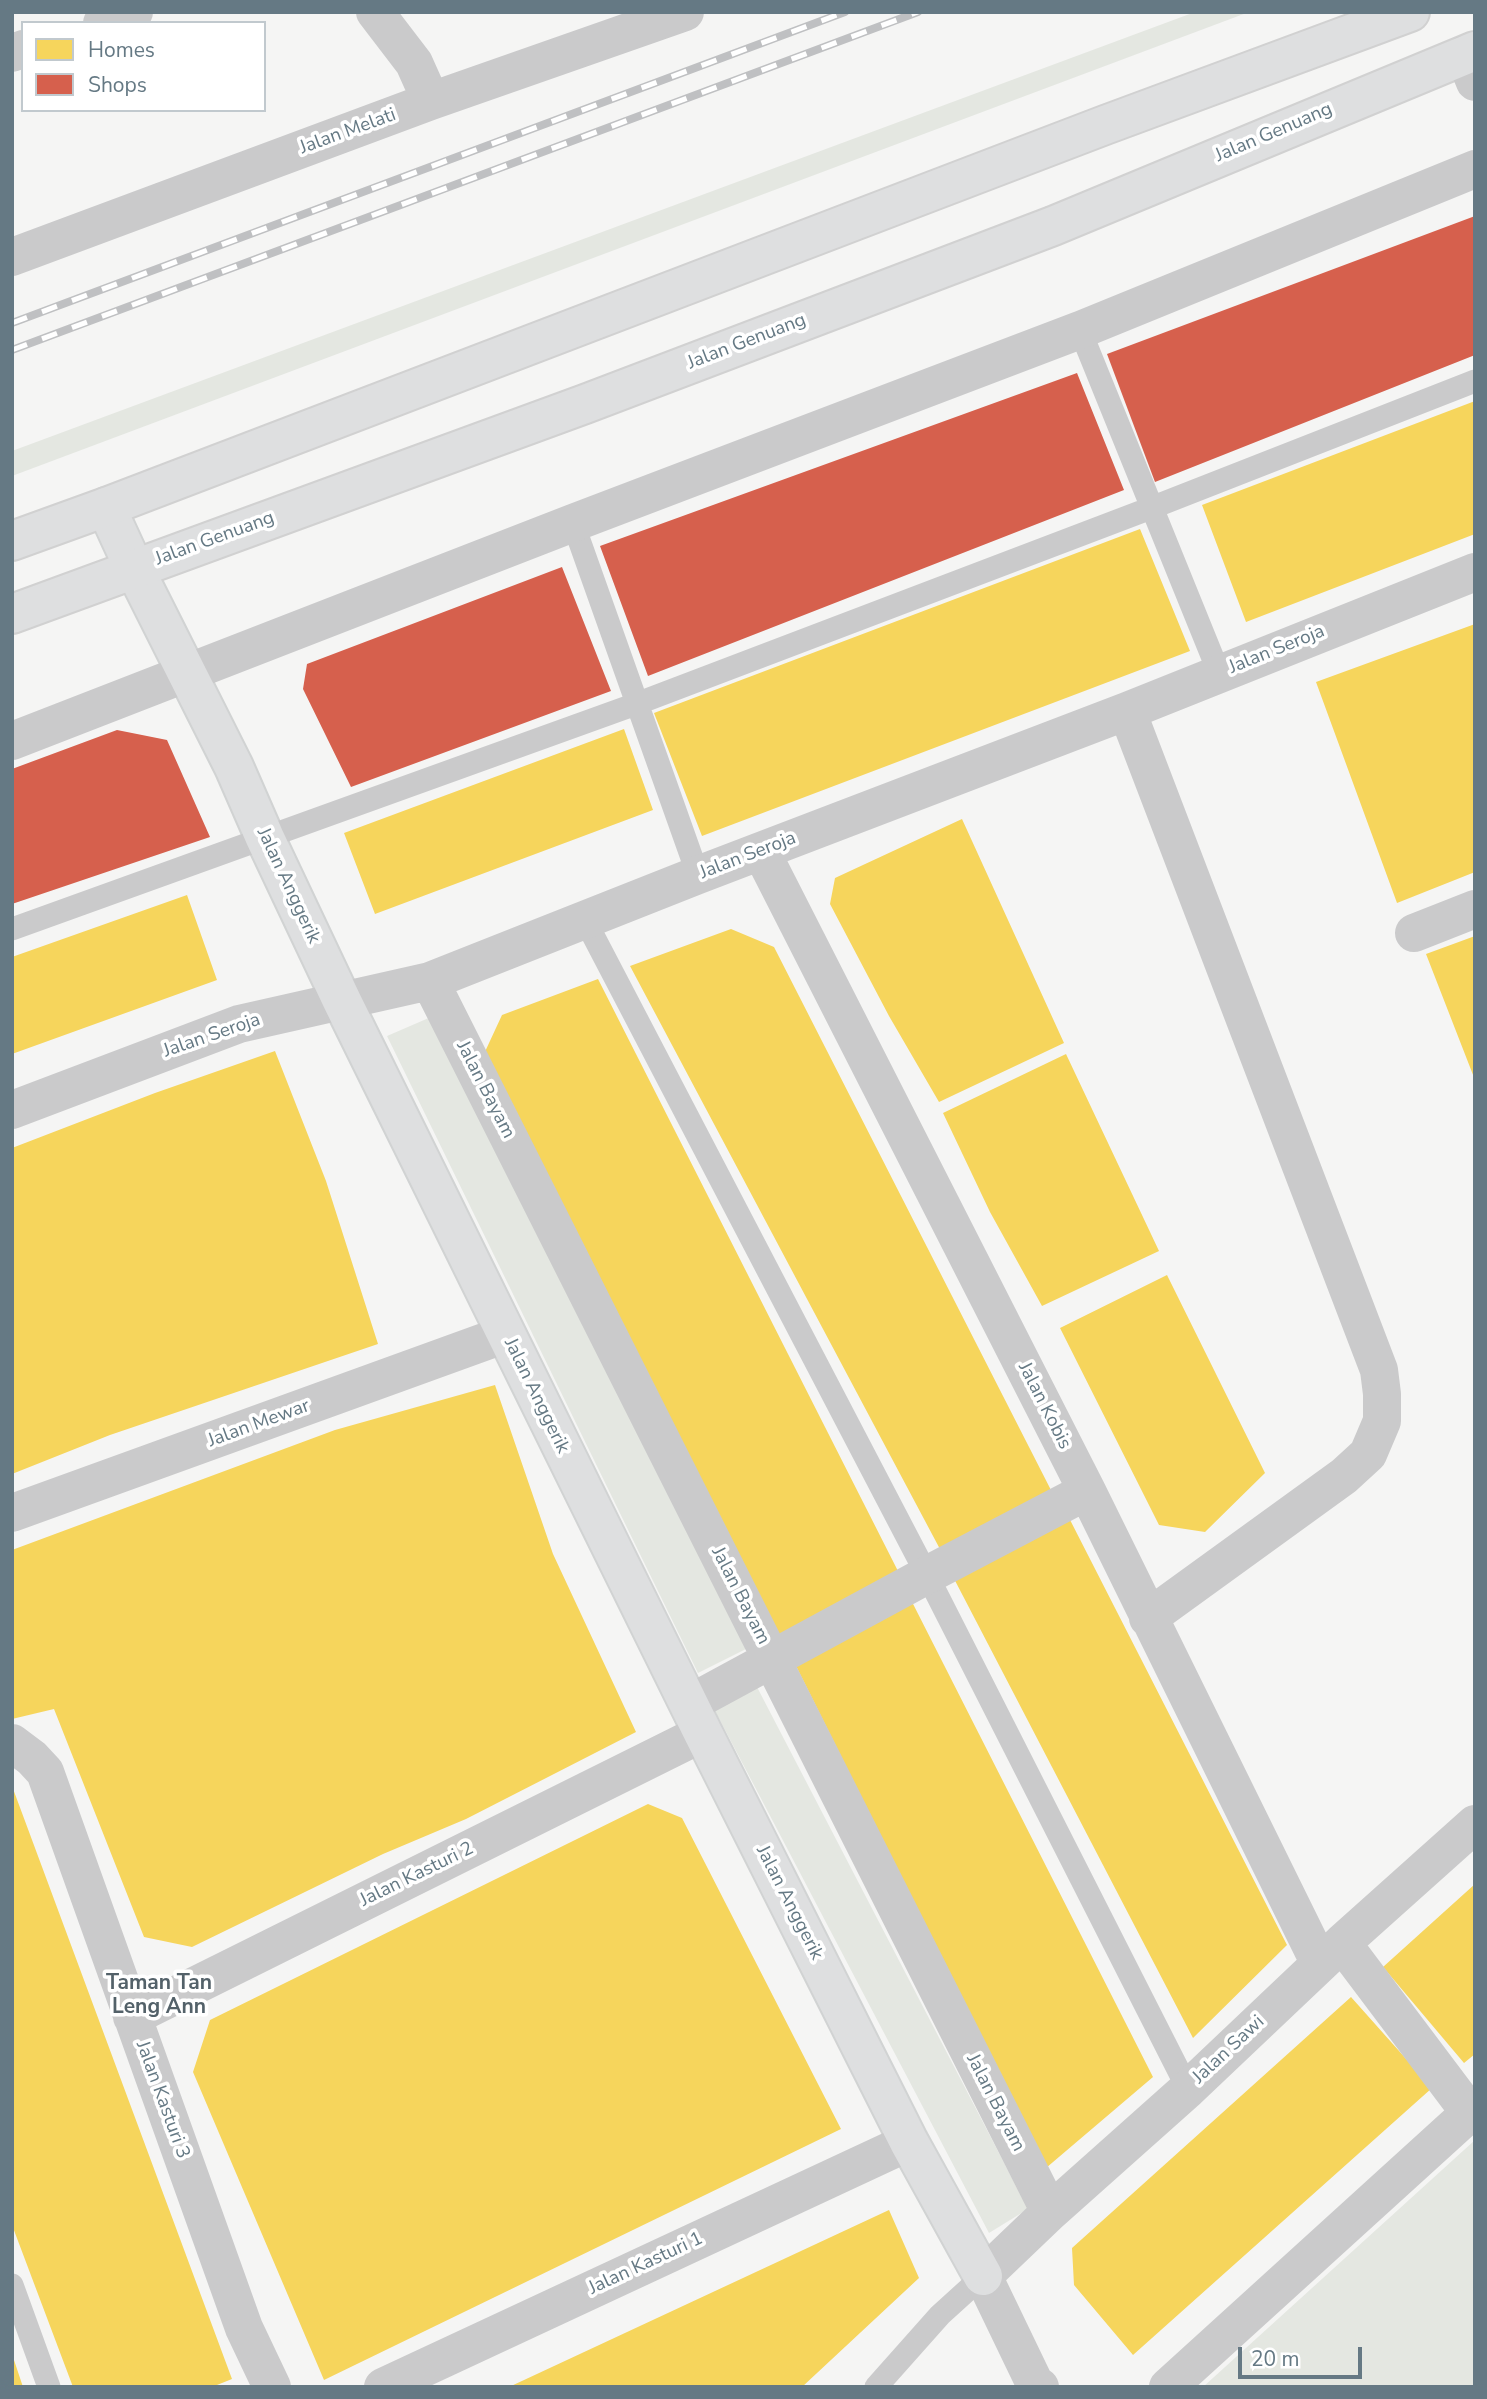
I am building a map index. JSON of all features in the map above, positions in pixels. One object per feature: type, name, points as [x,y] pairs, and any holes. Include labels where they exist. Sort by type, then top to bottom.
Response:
[{"type":"main road","points":[[12,541],[1079,134],[1410,12]]},
{"type":"main road","name":"Jalan Genuang","points":[[12,614],[585,404],[1053,226],[1471,62]]},
{"type":"main road","name":"Jalan Anggerik","points":[[106,507],[234,767],[342,1001],[696,1719],[909,2142],[983,2276]]},
{"type":"street","points":[[108,21],[134,12]]},
{"type":"street","points":[[375,12],[414,63],[431,101]]},
{"type":"street","name":"Jalan Melati","points":[[12,257],[431,101],[685,12]]},
{"type":"street","points":[[12,741],[1080,330],[1475,169]]},
{"type":"street","name":"Jalan Seroja","points":[[12,1110],[239,1024],[430,981],[1475,572]]},
{"type":"street","points":[[1127,710],[1379,1370],[1382,1394],[1382,1421],[1368,1454],[1344,1476],[1148,1618]]},
{"type":"street","name":"Jalan Kobis","points":[[761,852],[1087,1491],[1148,1618],[1331,1954],[1472,2110]]},
{"type":"street","points":[[1414,933],[1475,909]]},
{"type":"street","name":"Jalan Bayam","points":[[430,981],[1050,2212]]},
{"type":"street","name":"Jalan Mewar","points":[[12,1514],[506,1334]]},
{"type":"street","name":"Jalan Kasturi 2","points":[[132,2017],[696,1719],[772,1659],[1087,1491]]},
{"type":"street","name":"Jalan Kasturi 3","points":[[12,1743],[45,1772],[244,2328],[272,2387]]},
{"type":"street","name":"Jalan Sawi","points":[[983,2276],[1475,1824]]},
{"type":"street","points":[[1168,2387],[1472,2110]]},
{"type":"street","name":"Jalan Kasturi 1","points":[[383,2387],[909,2142]]},
{"type":"street","points":[[983,2276],[1035,2384],[1040,2387]]},
{"type":"lane","points":[[1080,330],[1219,673]]},
{"type":"lane","points":[[12,929],[636,704],[1151,508],[1475,381]]},
{"type":"lane","points":[[573,523],[698,875]]},
{"type":"lane","points":[[585,920],[927,1575],[1188,2089]]},
{"type":"lane","points":[[876,2387],[940,2315],[983,2276]]},
{"type":"lane","points":[[12,2285],[49,2387]]},
{"type":"shaded area","points":[[1195,12],[1249,12],[12,476],[12,451]]},
{"type":"shaded area","points":[[431,1017],[748,1648],[698,1673],[387,1036]]},
{"type":"shaded area","points":[[757,1687],[1028,2209],[989,2233],[714,1709]]},
{"type":"shaded area","points":[[1475,2140],[1475,2387],[1203,2387]]},
{"type":"building: Homes","points":[[1475,401],[1475,534],[1246,622],[1202,505]]},
{"type":"building: Homes","points":[[1140,529],[1190,651],[702,836],[654,713]]},
{"type":"building: Homes","points":[[1475,624],[1475,872],[1397,903],[1316,682]]},
{"type":"building: Homes","points":[[624,729],[653,810],[375,914],[344,833]]},
{"type":"building: Homes","points":[[962,819],[1064,1043],[939,1102],[889,1016],[830,904],[835,878]]},
{"type":"building: Homes","points":[[187,895],[217,980],[12,1054],[12,957]]},
{"type":"building: Homes","points":[[731,929],[774,947],[1054,1496],[941,1551],[630,966]]},
{"type":"building: Homes","points":[[1475,936],[1475,1080],[1426,954]]},
{"type":"building: Homes","points":[[598,979],[901,1577],[774,1637],[483,1056],[502,1015]]},
{"type":"building: Homes","points":[[275,1051],[326,1181],[378,1344],[110,1435],[12,1474],[12,1148],[155,1093]]},
{"type":"building: Homes","points":[[1066,1054],[1159,1251],[1042,1306],[990,1212],[943,1113]]},
{"type":"building: Homes","points":[[1167,1275],[1265,1473],[1205,1532],[1159,1525],[1060,1328]]},
{"type":"building: Homes","points":[[495,1385],[553,1554],[636,1732],[466,1819],[383,1854],[192,1947],[144,1937],[54,1709],[12,1719],[12,1550],[335,1430]]},
{"type":"building: Homes","points":[[1066,1512],[1287,1945],[1193,2038],[950,1571]]},
{"type":"building: Homes","points":[[909,1596],[1153,2077],[1046,2168],[791,1656]]},
{"type":"building: Homes","points":[[12,1786],[232,2379],[212,2387],[73,2387],[12,2225]]},
{"type":"building: Homes","points":[[648,1804],[682,1818],[841,2129],[324,2380],[193,2072],[210,2020]]},
{"type":"building: Homes","points":[[1475,1884],[1475,2054],[1464,2063],[1383,1967]]},
{"type":"building: Homes","points":[[1351,1997],[1432,2088],[1133,2355],[1074,2285],[1072,2248]]},
{"type":"building: Homes","points":[[889,2210],[919,2278],[802,2387],[509,2387]]},
{"type":"building: Homes","points":[[13,2357],[23,2387],[12,2387]]},
{"type":"building: Shops","points":[[1475,216],[1475,355],[1155,482],[1107,354]]},
{"type":"building: Shops","points":[[1077,373],[1124,490],[648,676],[600,546]]},
{"type":"building: Shops","points":[[562,567],[611,691],[351,787],[303,689],[307,664]]},
{"type":"building: Shops","points":[[117,730],[167,740],[210,837],[12,904],[12,769]]},
{"type":"railway","points":[[12,323],[845,12]]},
{"type":"railway","points":[[12,350],[918,12]]},
{"type":"district","name":"Taman Tan Leng Ann","points":[[159,1996]]}]
